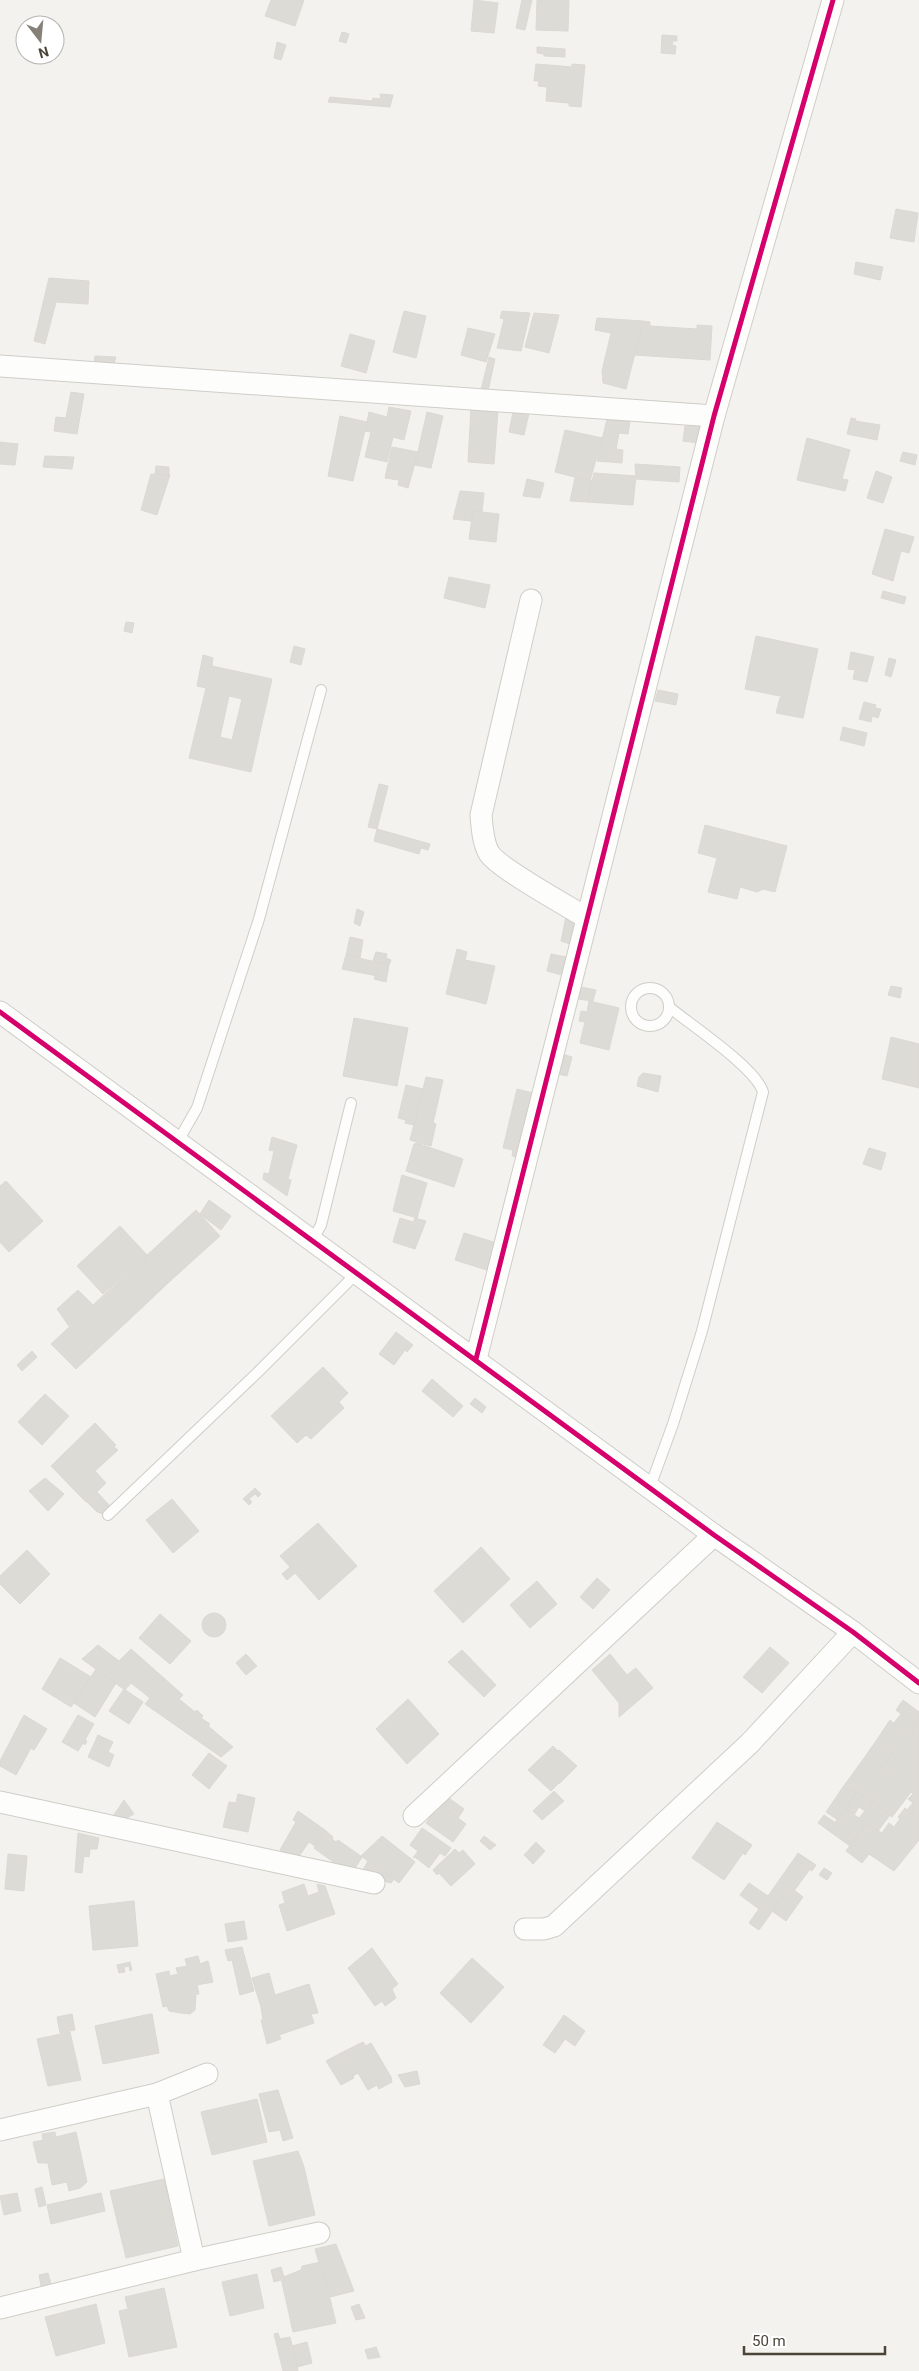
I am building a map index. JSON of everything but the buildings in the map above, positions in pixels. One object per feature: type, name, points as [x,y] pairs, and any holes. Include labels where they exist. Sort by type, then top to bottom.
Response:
[{"type":"street","points":[[476,1359],[714,416],[833,0]]},
{"type":"street","points":[[0,366],[714,416]]},
{"type":"street","points":[[531,600],[481,815],[482,832],[489,854],[505,868],[587,918]]},
{"type":"street","points":[[0,1012],[176,1144],[476,1359],[714,1535],[853,1632],[919,1683]]},
{"type":"street","points":[[414,1816],[714,1535]]},
{"type":"street","points":[[525,1928],[544,1929],[554,1926],[568,1914],[750,1743],[853,1632]]},
{"type":"street","points":[[0,1802],[374,1883]]},
{"type":"street","points":[[0,2130],[158,2094],[207,2074]]},
{"type":"street","points":[[158,2094],[194,2260]]},
{"type":"street","points":[[0,2308],[194,2260],[319,2233]]},
{"type":"lane","points":[[176,1144],[197,1108],[259,919],[321,690]]},
{"type":"lane","points":[[650,1487],[674,1424],[702,1331],[763,1092],[760,1084],[741,1064],[669,1007]]},
{"type":"lane","points":[[312,1241],[321,1225],[351,1103]]},
{"type":"lane","points":[[108,1515],[260,1371],[356,1274]]},
{"type":"cycle path","points":[[476,1359],[714,416],[833,0]]},
{"type":"cycle path","points":[[0,1012],[714,1535],[853,1632],[919,1683]]}]
